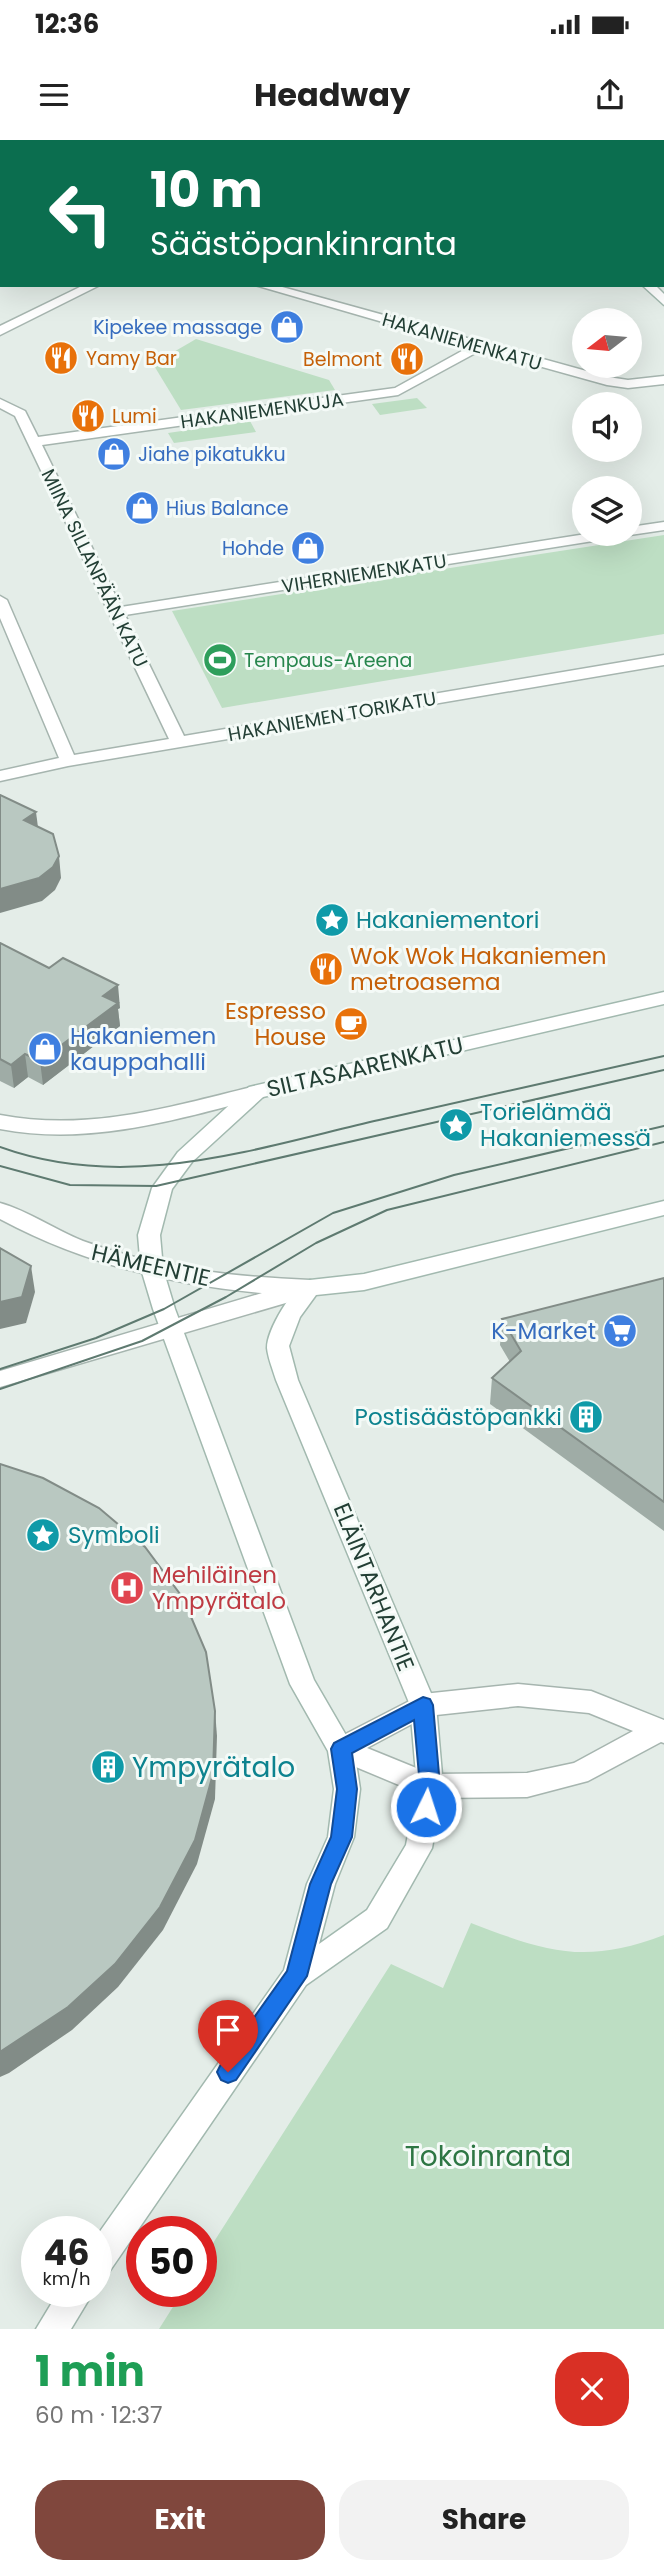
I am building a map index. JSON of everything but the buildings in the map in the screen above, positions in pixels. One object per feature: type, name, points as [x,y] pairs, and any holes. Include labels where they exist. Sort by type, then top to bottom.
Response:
[{"type":"street","points":[[0,331],[90,287]]},
{"type":"street","name":"HAKANIEMENKATU","points":[[268,287],[607,381],[628,384],[664,380]]},
{"type":"street","points":[[650,287],[664,301]]},
{"type":"street","name":"HAKANIEMENKUJA","points":[[34,442],[398,391],[479,346]]},
{"type":"street","name":"MIINA SILLANPÄÄN KATU","points":[[0,403],[20,414],[179,742]]},
{"type":"street","points":[[642,529],[664,526]]},
{"type":"street","name":"VIHERNIEMENKATU","points":[[116,612],[572,540]]},
{"type":"street","points":[[0,600],[68,761]]},
{"type":"street","name":"HAKANIEMEN TORIKATU","points":[[0,776],[68,761],[664,660]]},
{"type":"street","name":"SILTASAARENKATU","points":[[171,1326],[152,1269],[149,1235],[152,1214],[164,1184],[185,1157],[256,1092],[664,998]]},
{"type":"street","points":[[0,1122],[22,1128],[59,1131],[98,1127],[256,1092]]},
{"type":"street","points":[[0,1379],[171,1326],[310,1288],[364,1282],[664,1208]]},
{"type":"street","name":"HÄMEENTIE","points":[[0,1210],[68,1244],[152,1269],[244,1286],[310,1288]]},
{"type":"street","name":"ELÄINTARHANTIE","points":[[296,1976],[377,1919],[419,1848],[430,1786],[423,1705],[287,1380],[278,1346],[290,1314],[310,1288]]},
{"type":"street","name":"ELÄINTARHANTIE","points":[[112,2241],[296,1976],[321,1884],[341,1837],[347,1789],[341,1749],[303,1684],[171,1326]]},
{"type":"street","points":[[341,1749],[423,1705],[518,1695],[591,1702],[660,1732]]},
{"type":"street","points":[[341,1749],[430,1786],[527,1785],[579,1773],[660,1732]]},
{"type":"street","points":[[52,2329],[67,2307]]},
{"type":"green space","points":[[196,339],[329,380],[335,390],[181,410],[153,364]]},
{"type":"green space","points":[[417,398],[427,408],[380,415],[372,404]]},
{"type":"green space","points":[[250,421],[256,432],[174,443],[168,433]]},
{"type":"green space","points":[[664,535],[664,634],[222,708],[172,611],[593,546],[642,546],[642,538]]},
{"type":"green space","name":"Tokoinranta","points":[[471,1923],[522,1941],[566,1951],[611,1950],[664,1935],[664,2329],[159,2329],[173,2307],[217,2307],[217,2237],[391,1964],[443,1988]]},
{"type":"tram line","points":[[0,1147],[48,1160],[95,1166],[190,1162],[664,1056]]},
{"type":"tram line","points":[[0,1166],[70,1185],[156,1186],[664,1070]]},
{"type":"tram line","points":[[0,1369],[96,1338],[164,1309],[333,1213],[454,1175],[664,1126]]},
{"type":"tram line","points":[[0,1389],[142,1341],[226,1297],[316,1243],[387,1210],[664,1142]]},
{"type":"place","name":"Kipekee massage","points":[[287,327]]},
{"type":"place","name":"Yamy Bar","points":[[61,358]]},
{"type":"place","name":"Belmont","points":[[407,359]]},
{"type":"place","name":"Lumi","points":[[88,416]]},
{"type":"place","name":"Jiahe pikatukku","points":[[114,454]]},
{"type":"place","name":"Hius Balance","points":[[142,508]]},
{"type":"place","name":"Hohde","points":[[308,548]]},
{"type":"place","name":"Tempaus-Areena","points":[[220,660]]},
{"type":"place","name":"Hakaniementori","points":[[332,920]]},
{"type":"place","name":"Wok Wok Hakaniemen metroasema","points":[[326,969]]},
{"type":"place","name":"Espresso House","points":[[351,1024]]},
{"type":"place","name":"Hakaniemen kauppahalli","points":[[45,1049]]},
{"type":"place","name":"Torielämää Hakaniemessä","points":[[456,1125]]},
{"type":"place","name":"K-Market","points":[[620,1331]]},
{"type":"place","name":"Postisäästöpankki","points":[[586,1417]]},
{"type":"place","name":"Symboli","points":[[43,1535]]},
{"type":"place","name":"Mehiläinen Ympyrätalo","points":[[127,1588]]},
{"type":"place","name":"Ympyrätalo","points":[[108,1767]]},
{"type":"route","points":[[228,2072],[296,1976],[321,1884],[341,1837],[347,1789],[341,1749],[423,1705],[430,1786],[426,1807]]}]
